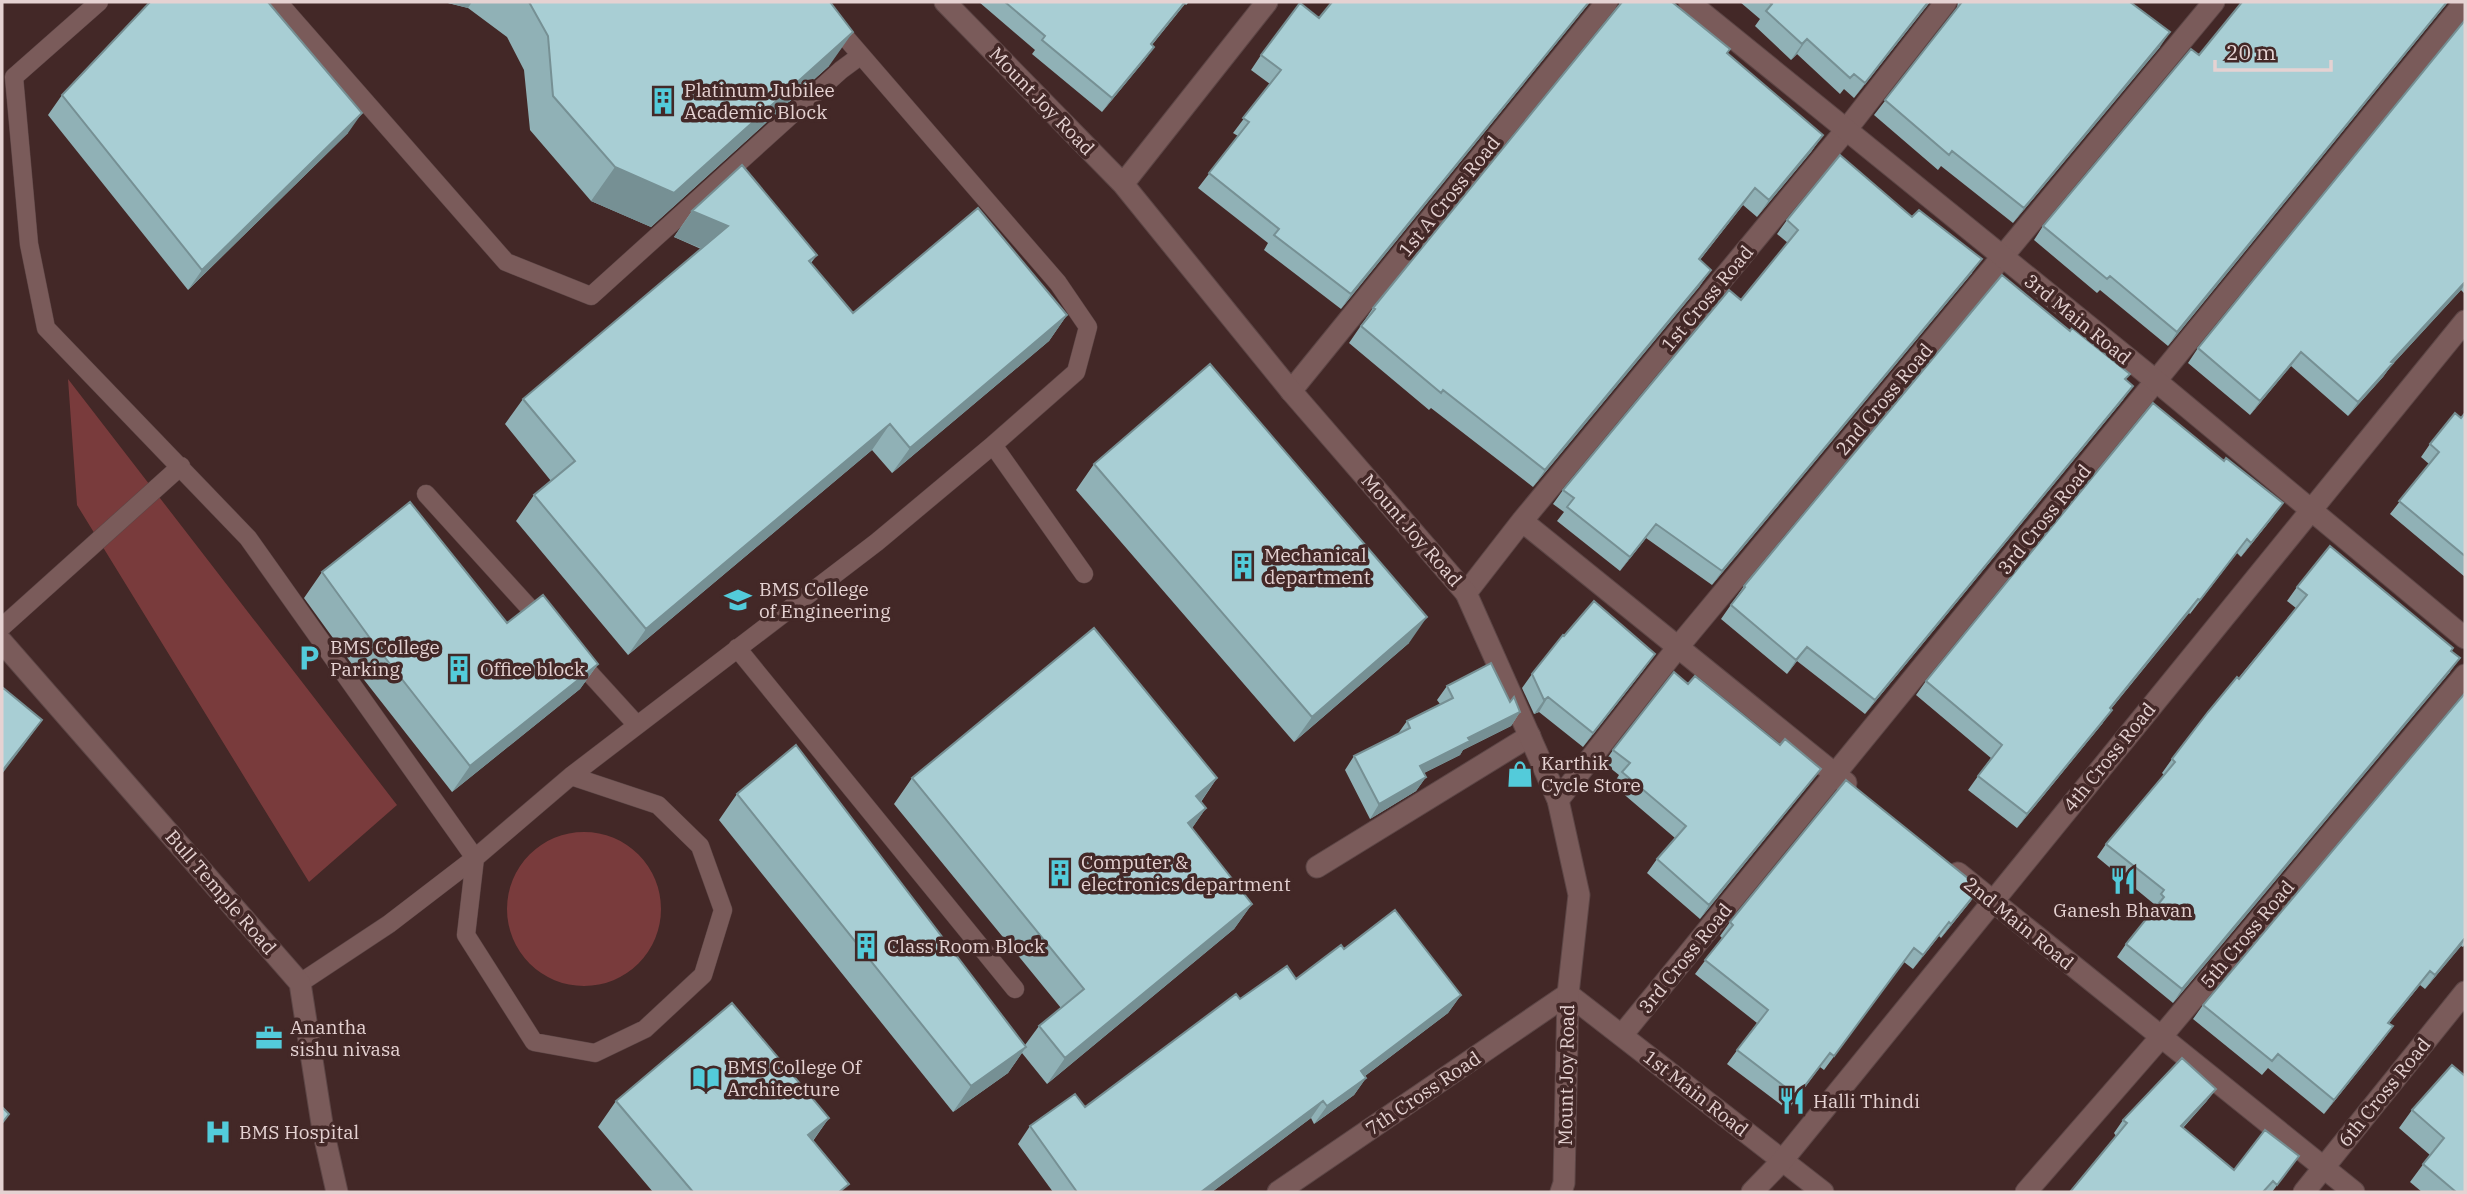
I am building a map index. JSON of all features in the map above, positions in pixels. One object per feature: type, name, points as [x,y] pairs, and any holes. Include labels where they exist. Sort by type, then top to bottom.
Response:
[{"type":"street","name":"Mount Joy Road","points":[[945,2],[1124,184],[1291,391],[1466,593],[1558,800],[1578,895],[1568,993],[1564,1182],[1561,1192]]},
{"type":"street","points":[[1124,184],[1267,2]]},
{"type":"street","name":"1st A Cross Road","points":[[1291,391],[1607,2]]},
{"type":"street","name":"3rd Main Road","points":[[1689,2],[2465,638]]},
{"type":"street","name":"1st Cross Road","points":[[1466,593],[1522,521],[1846,130],[1945,2]]},
{"type":"street","name":"2nd Cross Road","points":[[1558,800],[1678,647],[2214,2]]},
{"type":"street","name":"3rd Cross Road","points":[[1622,1035],[2465,2]]},
{"type":"street","name":"4th Cross Road","points":[[1752,1192],[1782,1161],[2465,321]]},
{"type":"street","points":[[1522,521],[1867,800]]},
{"type":"street","name":"Bull Temple Road","points":[[2,642],[300,983]]},
{"type":"street","name":"5th Cross Road","points":[[2026,1192],[2161,1037],[2465,674]]},
{"type":"street","points":[[1317,867],[1530,736]]},
{"type":"street","name":"2nd Main Road","points":[[1940,859],[2354,1192]]},
{"type":"street","points":[[300,983],[323,1130],[337,1192]]},
{"type":"street","name":"6th Cross Road","points":[[2304,1192],[2465,992]]},
{"type":"street","name":"1st Main Road","points":[[1568,993],[1823,1192]]},
{"type":"street","name":"7th Cross Road","points":[[1278,1192],[1568,993]]},
{"type":"lane","points":[[99,2],[14,78],[29,244],[46,328],[248,538],[475,858],[466,935],[534,1042],[595,1053],[645,1029],[703,975],[723,910],[700,846],[657,806],[571,776]]},
{"type":"lane","points":[[278,2],[506,262],[591,296],[841,70],[860,56]]},
{"type":"lane","points":[[300,983],[389,923],[475,858],[636,724],[877,542],[1076,372],[1088,327],[1058,283],[815,2]]},
{"type":"lane","points":[[993,445],[1084,574]]},
{"type":"lane","points":[[2,627],[181,466]]},
{"type":"lane","points":[[426,494],[636,724]]},
{"type":"lane","points":[[737,648],[1015,989]]},
{"type":"shaded area","points":[[68,379],[397,805],[309,882],[77,505]]},
{"type":"shaded area","points":[[584,832],[613,838],[638,855],[655,880],[661,909],[655,938],[638,963],[613,980],[584,986],[555,980],[530,963],[513,938],[507,909],[513,880],[530,855],[555,838]]},
{"type":"building","points":[[150,2],[268,2],[362,113],[202,270],[62,95]]},
{"type":"building","name":"Platinum Jubilee Academic Block","points":[[529,2],[830,2],[853,32],[674,193],[615,167],[553,96],[548,36]]},
{"type":"building","points":[[1005,2],[1185,2],[1151,44],[1154,47],[1112,98],[1042,40],[1045,36]]},
{"type":"building","points":[[1332,2],[1589,2],[1351,294],[1274,235],[1279,229],[1209,173],[1249,122],[1243,118],[1281,70],[1261,55],[1300,3],[1319,18]]},
{"type":"building","points":[[1622,2],[1672,2],[1730,49],[1727,53],[1823,135],[1769,200],[1755,188],[1699,259],[1711,270],[1545,470],[1443,390],[1441,393],[1361,326]]},
{"type":"building","points":[[1769,2],[1928,2],[1865,83],[1854,74],[1850,78],[1807,39],[1802,44],[1766,11],[1772,4]]},
{"type":"building","points":[[1962,2],[2130,2],[2170,32],[2024,208],[1952,151],[1949,155],[1885,100]]},
{"type":"building","points":[[2242,2],[2447,2],[2177,332],[2110,276],[2107,279],[2043,226],[2191,49],[2199,55]]},
{"type":"building","points":[[2465,20],[2465,282],[2358,402],[2301,352],[2260,401],[2198,348]]},
{"type":"building","points":[[1840,155],[1912,217],[1919,210],[1982,259],[1722,571],[1656,524],[1630,557],[1567,507],[1574,498],[1563,490],[1729,290],[1741,300],[1798,230],[1787,220]]},
{"type":"building","points":[[742,165],[817,255],[809,261],[853,313],[978,208],[1067,315],[910,448],[890,424],[646,629],[534,495],[575,461],[523,399],[728,226],[692,211]]},
{"type":"building","points":[[2002,275],[2070,331],[2072,328],[2130,374],[2125,379],[2133,386],[1875,700],[1807,647],[1796,660],[1731,605]]},
{"type":"building","name":"Mechanical department","points":[[1210,364],[1427,617],[1312,717],[1094,464]]},
{"type":"building","points":[[2153,403],[2224,461],[2226,458],[2283,503],[2251,543],[2247,539],[2027,814],[1978,776],[2002,745],[1926,681]]},
{"type":"building","points":[[2455,413],[2461,418],[2465,413],[2465,556],[2399,501],[2439,452],[2430,444]]},
{"type":"building","name":"Office block","points":[[410,502],[507,623],[543,595],[598,664],[470,766],[322,572]]},
{"type":"building","points":[[2330,546],[2453,648],[2451,651],[2460,658],[2182,989],[2126,944],[2164,897],[2161,894],[2164,890],[2106,844],[2175,762],[2172,759],[2208,712],[2237,677],[2239,679],[2307,595],[2297,587]]},
{"type":"building","points":[[1594,601],[1655,654],[1593,733],[1548,697],[1544,700],[1532,674]]},
{"type":"building","name":"Computer & electronics department","points":[[1094,628],[1217,778],[1196,796],[1206,808],[1188,823],[1252,904],[1065,1058],[1039,1026],[1084,989],[912,778]]},
{"type":"building","points":[[1491,663],[1510,702],[1514,697],[1520,712],[1420,766],[1426,777],[1379,804],[1354,756],[1410,728],[1407,721],[1453,698],[1447,686]]},
{"type":"building","points":[[1674,672],[1688,684],[1695,676],[1780,745],[1785,739],[1821,769],[1709,905],[1657,859],[1686,826],[1622,772],[1630,763],[1613,750]]},
{"type":"building","points":[[2,687],[42,720],[2,771]]},
{"type":"building","points":[[2465,693],[2465,938],[2435,975],[2430,971],[2388,1023],[2393,1026],[2334,1100],[2278,1054],[2272,1061],[2203,1005]]},
{"type":"building","points":[[796,745],[1026,1047],[971,1086],[737,794]]},
{"type":"building","points":[[1846,780],[1980,888],[1923,955],[1914,948],[1834,1056],[1830,1053],[1797,1096],[1737,1050],[1768,1010],[1705,960],[1733,925],[1730,922]]},
{"type":"building","points":[[1395,910],[1461,995],[1361,1071],[1366,1078],[1327,1106],[1323,1101],[1201,1192],[1077,1192],[1030,1126],[1075,1094],[1085,1107],[1236,994],[1240,999],[1287,966],[1296,979],[1341,945],[1344,949]]},
{"type":"building","name":"BMS College Of Architecture","points":[[732,1003],[829,1118],[808,1135],[849,1184],[839,1192],[693,1192],[616,1101]]},
{"type":"building","points":[[2182,1058],[2216,1089],[2181,1126],[2234,1170],[2265,1130],[2299,1156],[2277,1185],[2273,1181],[2263,1192],[2070,1192],[2127,1123],[2123,1120]]},
{"type":"building","points":[[2452,1065],[2465,1076],[2465,1192],[2456,1192],[2423,1164],[2444,1138],[2412,1110]]},
{"type":"building","points":[[2,1107],[9,1114],[2,1123]]},
{"type":"place","name":"Platinum Jubilee Academic Block","points":[[663,101]]},
{"type":"place","name":"Mechanical department","points":[[1243,566]]},
{"type":"place","name":"BMS College of Engineering","points":[[738,600]]},
{"type":"place","name":"BMS College Parking","points":[[309,658]]},
{"type":"place","name":"Office block","points":[[459,669]]},
{"type":"place","name":"Karthik Cycle Store","points":[[1520,774]]},
{"type":"place","name":"Computer & electronics department","points":[[1060,873]]},
{"type":"place","name":"Ganesh Bhavan","points":[[2123,881]]},
{"type":"place","name":"Class Room Block","points":[[866,946]]},
{"type":"place","name":"Anantha sishu nivasa","points":[[269,1038]]},
{"type":"place","name":"BMS College Of Architecture","points":[[706,1078]]},
{"type":"place","name":"Halli Thindi","points":[[1792,1101]]},
{"type":"place","name":"BMS Hospital","points":[[218,1132]]}]
